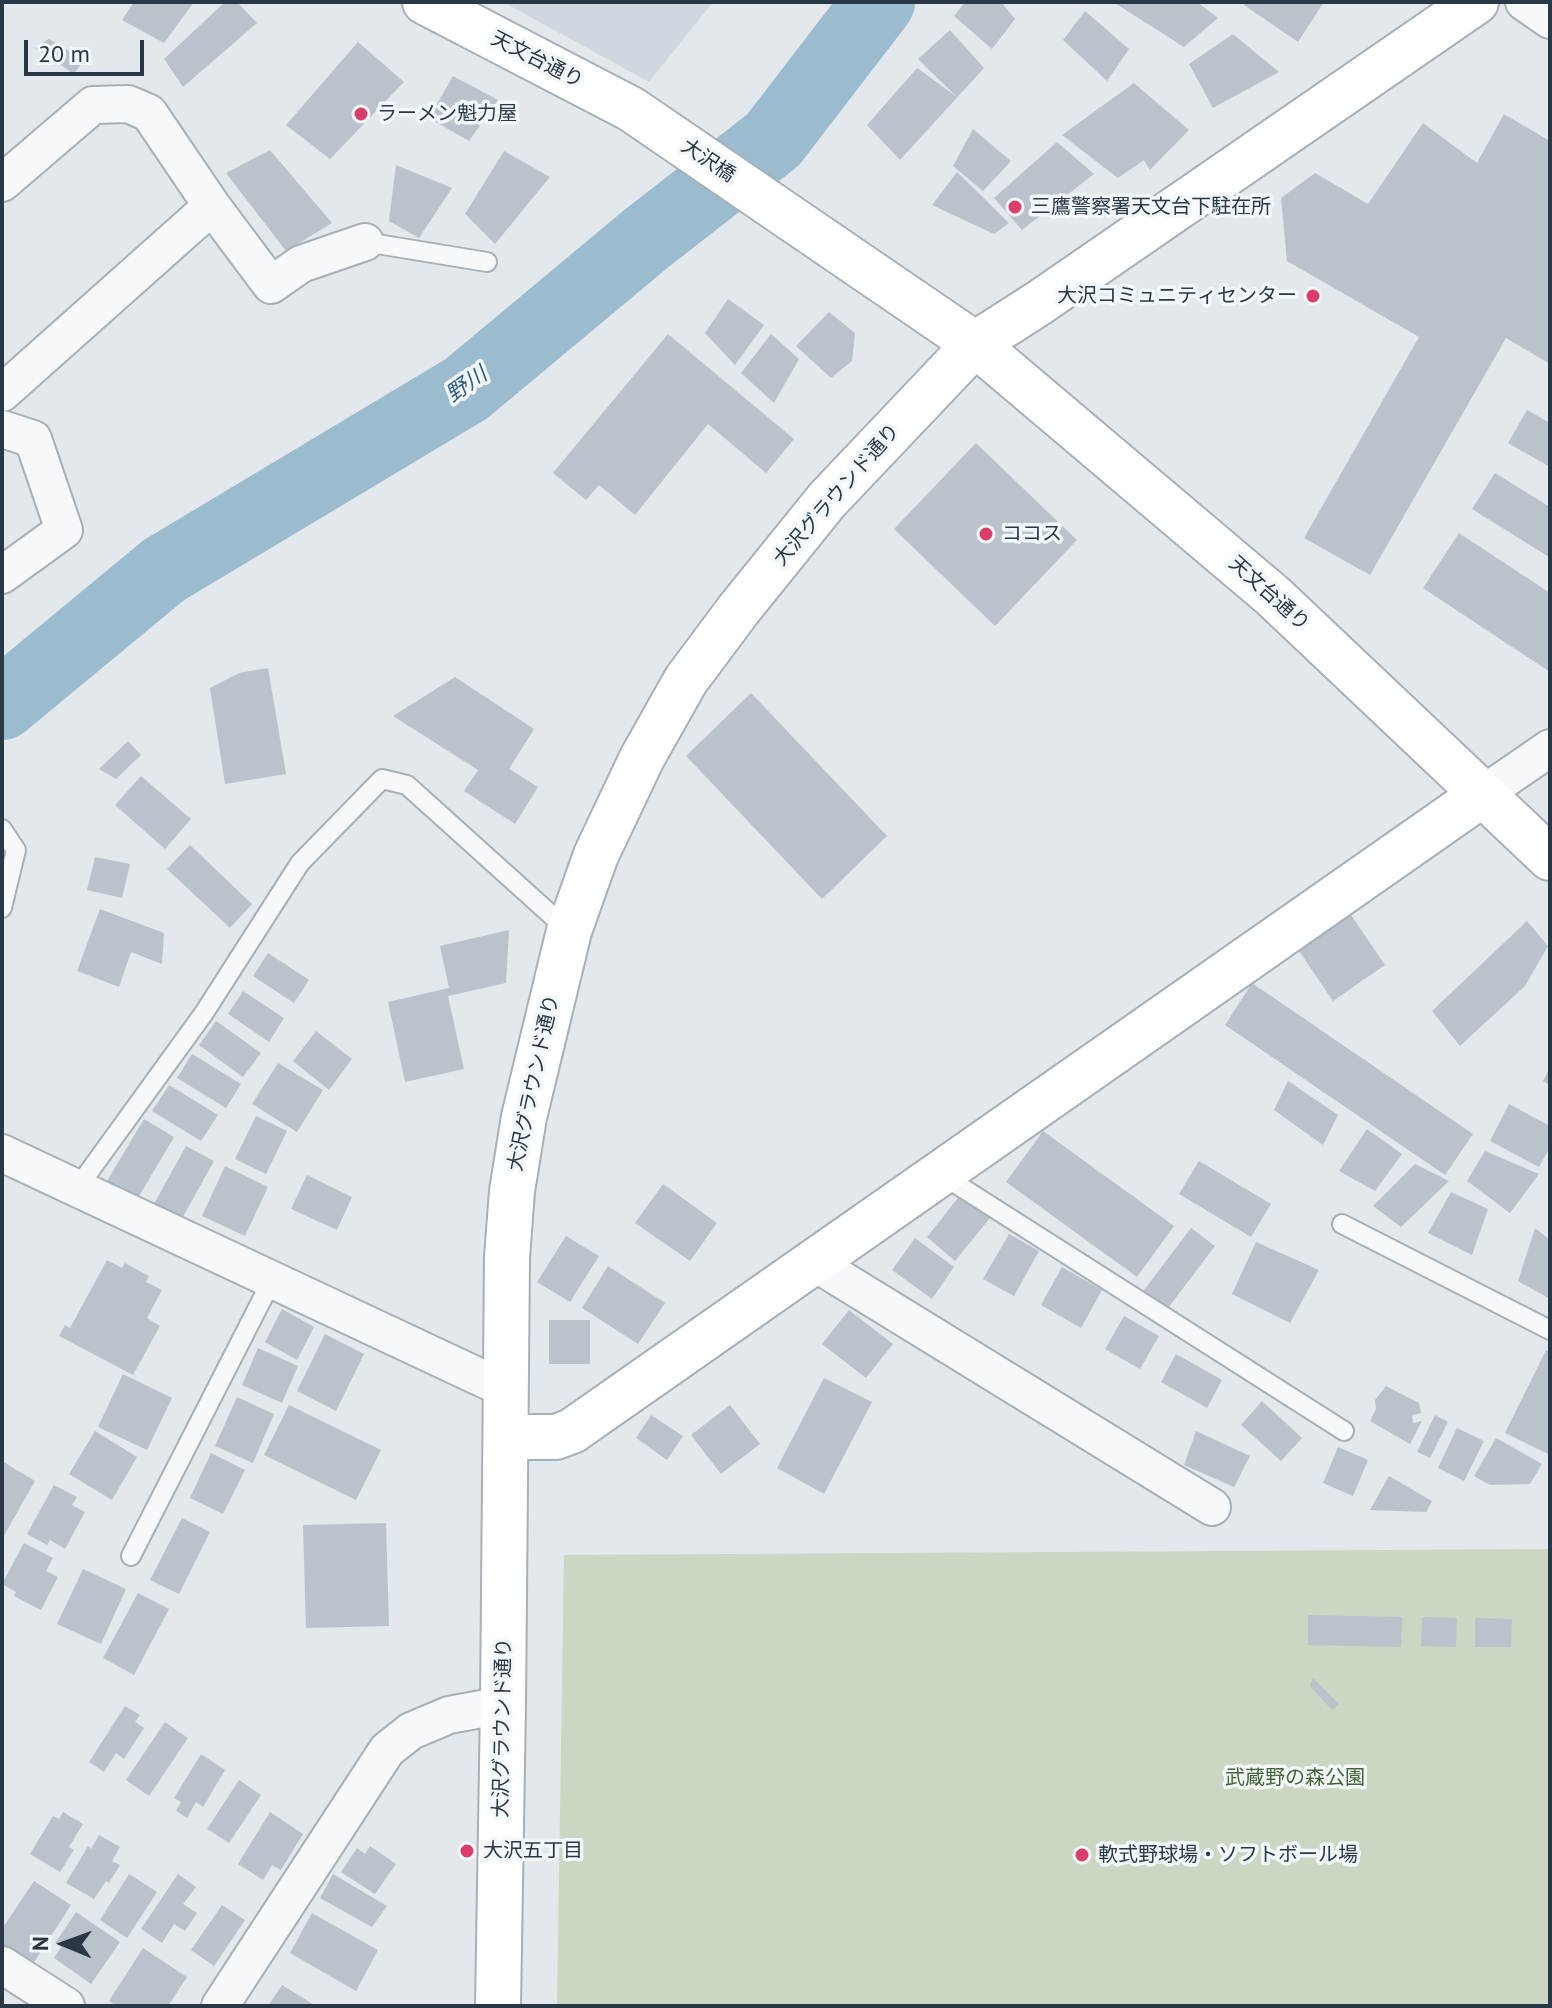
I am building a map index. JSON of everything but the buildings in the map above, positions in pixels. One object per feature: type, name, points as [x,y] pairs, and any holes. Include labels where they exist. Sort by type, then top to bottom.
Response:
[{"type":"street","name":"天文台通り","points":[[425,2],[647,120]]},
{"type":"street","name":"大沢グラウンド通り","points":[[498,2006],[507,1257],[512,1191],[524,1117],[569,931],[609,827],[642,758],[686,680],[739,609],[827,500],[975,344],[1476,2]]},
{"type":"street","points":[[1524,2],[1550,20]]},
{"type":"street","points":[[2,183],[93,105],[128,104],[149,113],[212,206],[271,285],[301,264],[365,242]]},
{"type":"street","name":"大沢橋","points":[[647,120],[975,344]]},
{"type":"street","points":[[2,393],[212,206]]},
{"type":"street","name":"天文台通り","points":[[975,344],[1273,596],[1550,858]]},
{"type":"street","points":[[2,429],[33,439],[64,530],[2,575]]},
{"type":"street","points":[[506,1437],[556,1437],[572,1431],[1550,748]]},
{"type":"street","points":[[2,1153],[505,1389]]},
{"type":"street","points":[[815,1263],[1212,1507]]},
{"type":"street","points":[[220,2006],[387,1750],[411,1731],[449,1715],[503,1705]]},
{"type":"street","points":[[2,1965],[66,2006]]},
{"type":"lane","points":[[365,242],[487,262]]},
{"type":"lane","points":[[78,1187],[204,1013],[300,863],[382,779],[407,785],[569,931]]},
{"type":"lane","points":[[2,829],[16,850],[2,908]]},
{"type":"lane","points":[[939,1174],[1344,1431]]},
{"type":"lane","points":[[1342,1224],[1550,1330]]},
{"type":"lane","points":[[131,1556],[273,1278]]},
{"type":"shaded area","points":[[503,2],[713,2],[649,82]]},
{"type":"green space","name":"軟式野球場・ソフトボール場","points":[[1550,1549],[1550,2006],[557,2006],[564,1555]]},
{"type":"waterway","name":"野川","points":[[2,704],[164,570],[466,389],[647,238],[773,140],[879,2]]},
{"type":"place","name":"ラーメン魁力屋","points":[[361,114]]},
{"type":"place","name":"三鷹警察署天文台下駐在所","points":[[1015,207]]},
{"type":"place","name":"大沢コミュニティセンター","points":[[1313,296]]},
{"type":"place","name":"ココス","points":[[986,534]]},
{"type":"place","name":"大沢五丁目","points":[[467,1851]]},
{"type":"place","name":"軟式野球場・ソフトボール場","points":[[1082,1855]]},
{"type":"park label","name":"武蔵野の森公園","points":[[1295,1778]]}]
